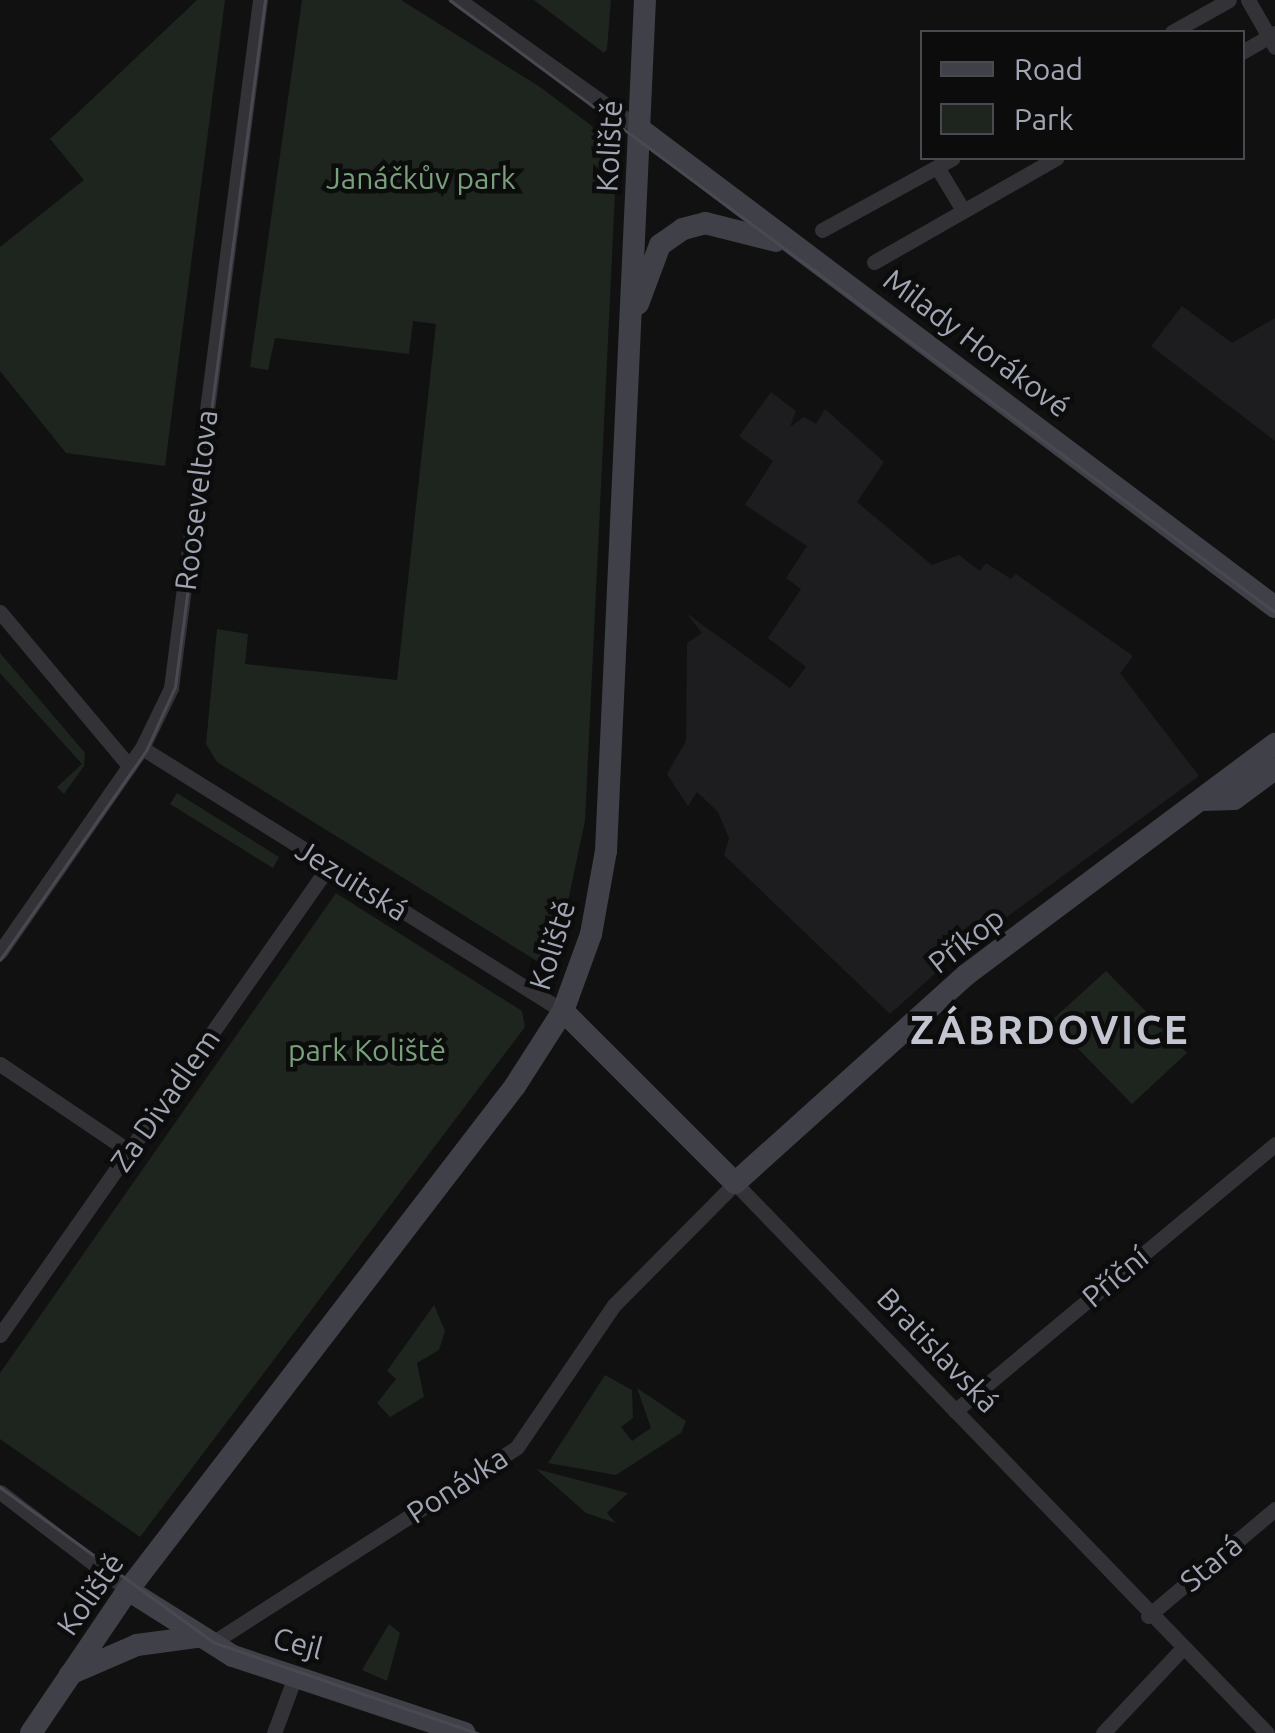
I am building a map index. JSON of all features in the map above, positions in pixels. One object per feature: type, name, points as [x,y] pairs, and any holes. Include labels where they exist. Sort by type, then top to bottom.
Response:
[{"type":"street","name":"Rooseveltova","points":[[0,952],[142,748],[174,668],[260,0]]},
{"type":"street","points":[[459,0],[640,129]]},
{"type":"street","name":"Koliště","points":[[31,1733],[128,1590],[563,1011],[606,851],[646,0]]},
{"type":"street","points":[[1176,30],[1229,0]]},
{"type":"street","points":[[1245,51],[1273,39],[1248,0]]},
{"type":"street","name":"Milady Horákové","points":[[640,129],[1275,607]]},
{"type":"street","points":[[822,230],[949,160]]},
{"type":"street","points":[[874,262],[1052,160]]},
{"type":"street","points":[[937,167],[962,210]]},
{"type":"street","points":[[629,326],[660,245],[682,229],[705,223],[789,244]]},
{"type":"street","points":[[0,612],[129,766]]},
{"type":"street","name":"Příkop","points":[[735,1182],[966,975],[1275,744]]},
{"type":"street","name":"Jezuitská","points":[[142,748],[563,1011]]},
{"type":"street","name":"Příkop","points":[[1202,800],[1234,799],[1275,768]]},
{"type":"street","name":"Za Divadlem","points":[[0,1335],[329,866]]},
{"type":"street","name":"Bratislavská","points":[[563,1011],[735,1182],[1148,1616],[1267,1733]]},
{"type":"street","points":[[0,1064],[130,1151]]},
{"type":"street","name":"Příční","points":[[955,1412],[1275,1144]]},
{"type":"street","name":"Ponávka","points":[[203,1641],[517,1447],[614,1305],[735,1182]]},
{"type":"street","points":[[0,1492],[128,1590]]},
{"type":"street","name":"Stará","points":[[1148,1616],[1275,1510]]},
{"type":"street","name":"Cejl","points":[[128,1590],[203,1641],[464,1733]]},
{"type":"street","points":[[70,1674],[137,1645],[203,1641]]},
{"type":"street","points":[[1103,1733],[1181,1650]]},
{"type":"street","points":[[274,1733],[296,1674]]},
{"type":"shaded area","points":[[1182,306],[1232,343],[1275,318],[1275,441],[1151,346]]},
{"type":"shaded area","points":[[771,392],[796,411],[790,427],[804,417],[816,424],[825,409],[884,462],[857,502],[932,565],[959,555],[980,571],[986,563],[1011,579],[1016,574],[1133,656],[1120,673],[1199,776],[959,952],[890,1014],[724,855],[729,838],[718,812],[697,792],[688,806],[667,774],[686,741],[687,643],[702,633],[686,613],[790,688],[806,667],[768,638],[801,589],[786,578],[807,546],[745,505],[773,461],[739,436]]},
{"type":"green space","points":[[197,0],[225,0],[165,466],[66,453],[0,371],[0,247],[84,180],[50,139]]},
{"type":"green space","name":"Janáčkův park","points":[[302,0],[401,0],[540,87],[592,126],[608,152],[603,192],[615,193],[585,821],[553,971],[217,762],[206,744],[217,629],[248,634],[245,664],[397,680],[436,324],[413,321],[409,354],[275,338],[268,370],[250,367]]},
{"type":"green space","points":[[534,0],[611,0],[607,49],[604,53]]},
{"type":"green space","points":[[0,653],[85,753],[84,766],[64,794],[57,787],[82,764],[0,673]]},
{"type":"green space","points":[[177,793],[279,857],[273,868],[170,804]]},
{"type":"green space","name":"park Koliště","points":[[336,893],[522,1011],[525,1027],[140,1537],[0,1439],[0,1373]]},
{"type":"green space","points":[[1106,971],[1187,1053],[1132,1104],[1051,1021]]},
{"type":"green space","points":[[434,1305],[445,1331],[439,1350],[417,1363],[424,1397],[390,1417],[377,1403],[396,1379],[387,1371]]},
{"type":"green space","points":[[605,1375],[632,1390],[633,1418],[621,1427],[632,1441],[651,1428],[637,1388],[686,1421],[681,1433],[616,1475],[548,1463]]},
{"type":"green space","points":[[536,1469],[628,1493],[607,1513],[616,1523],[586,1513]]},
{"type":"green space","points":[[389,1624],[400,1633],[387,1681],[362,1670]]},
{"type":"tram line","points":[[0,960],[146,751],[175,687],[265,0]]},
{"type":"tram line","points":[[450,0],[1275,612]]},
{"type":"tram line","points":[[0,1487],[213,1642],[478,1733]]},
{"type":"district","name":"ZÁBRDOVICE","points":[[1050,1030]]}]
